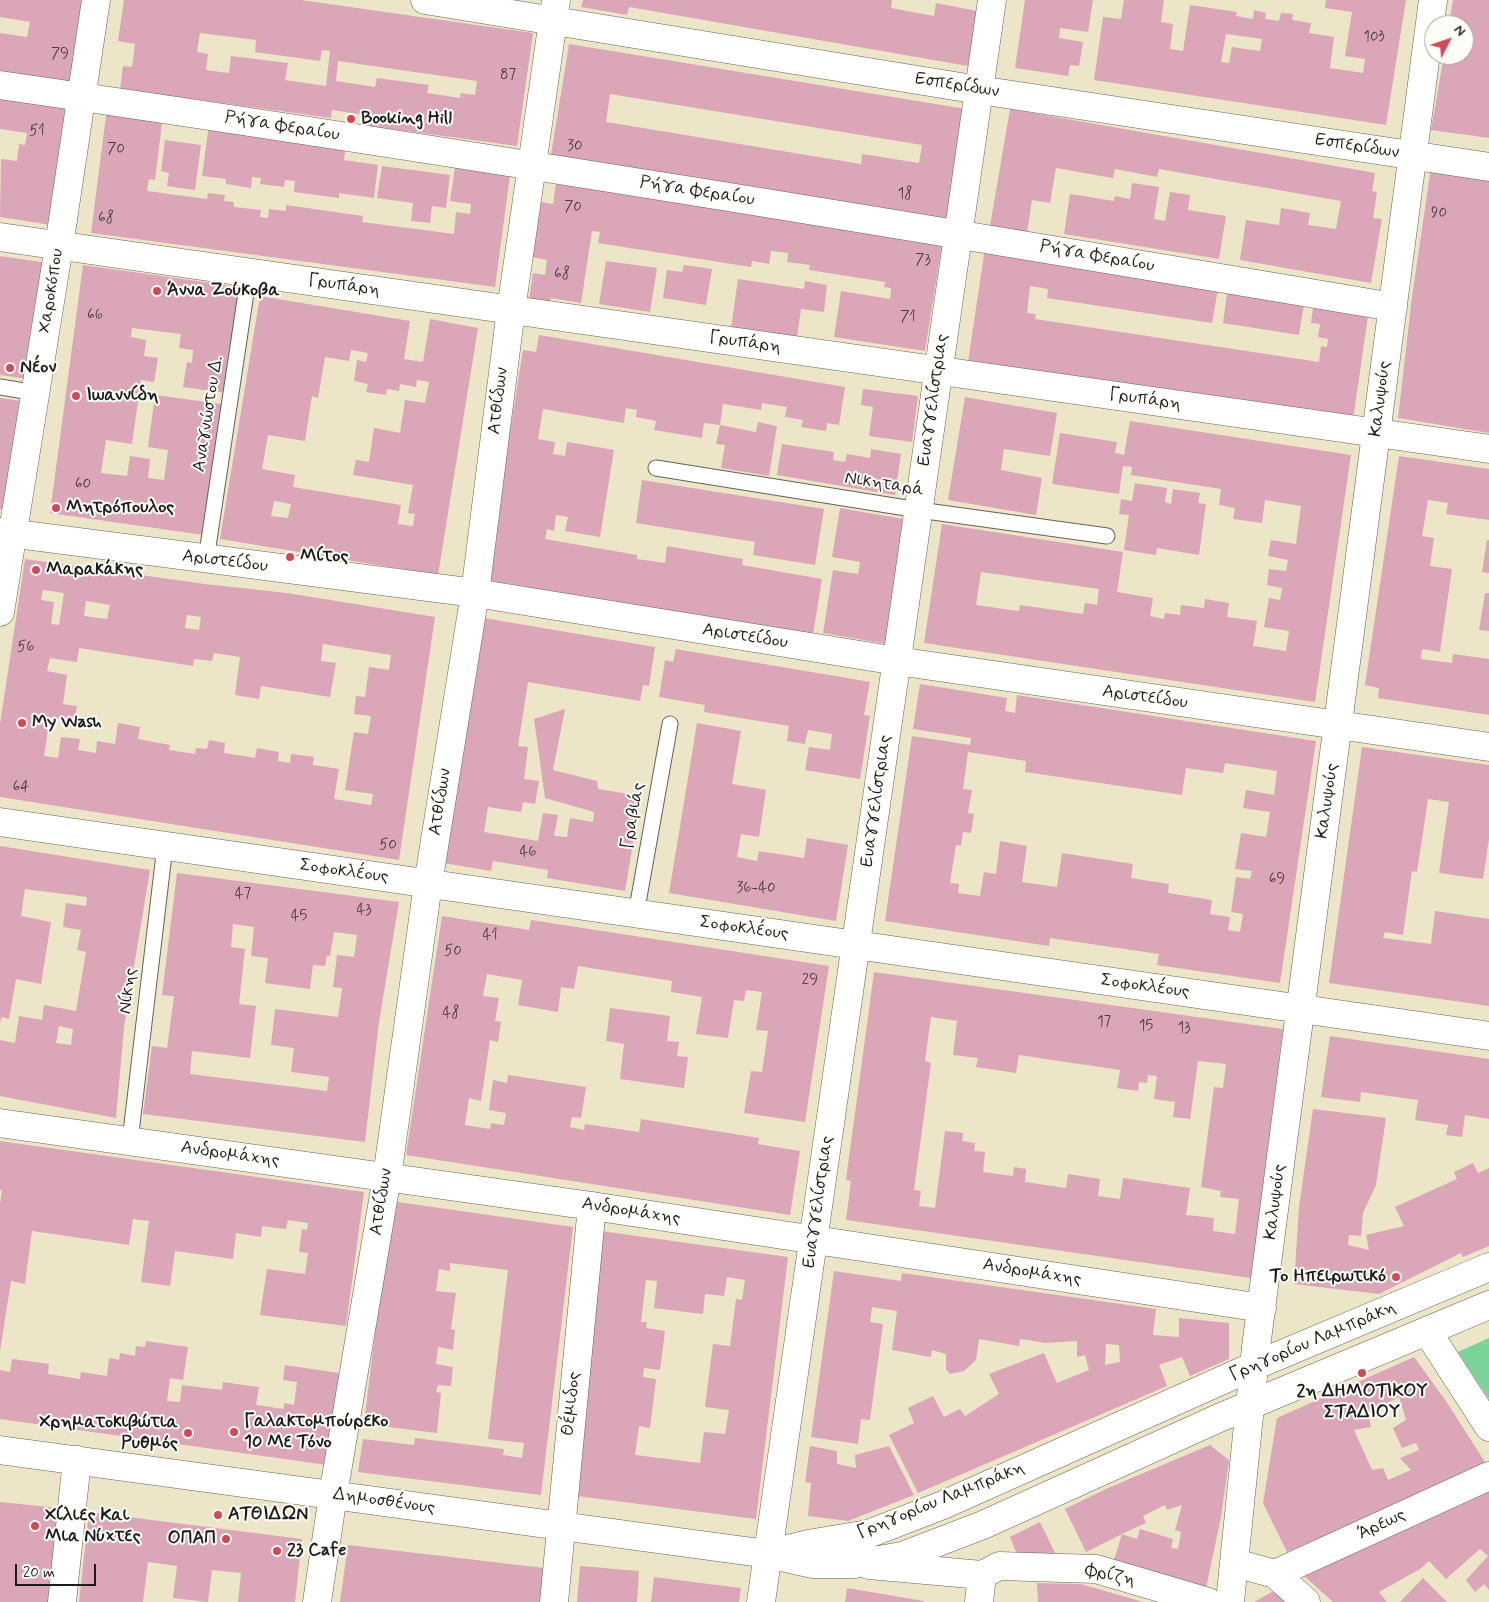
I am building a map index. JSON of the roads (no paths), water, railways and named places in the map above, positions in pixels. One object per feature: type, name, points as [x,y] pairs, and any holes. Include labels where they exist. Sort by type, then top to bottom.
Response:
[{"type":"street","name":"Χαροκόπου","points":[[0,612],[7,533],[36,393],[96,0]]},
{"type":"street","name":"Εσπερίδων","points":[[425,0],[555,10],[979,90],[1489,167]]},
{"type":"street","name":"Ευαγγελίστριας","points":[[761,1602],[992,0]]},
{"type":"street","name":"Καλυψούς","points":[[1230,1602],[1254,1366],[1433,0]]},
{"type":"street","name":"Ατθίδων","points":[[317,1602],[386,1177],[428,884],[475,594],[511,310],[555,10]]},
{"type":"street","name":"Ρήγα Φεραίου","points":[[0,85],[82,96],[958,233],[1393,307]]},
{"type":"street","name":"Γρυπάρη","points":[[0,237],[1489,449]]},
{"type":"street","name":"Αριστείδου","points":[[7,533],[475,594],[897,661],[1489,747]]},
{"type":"street","name":"Σοφοκλέους","points":[[0,822],[1489,1036]]},
{"type":"street","name":"Ανδρομάχης","points":[[0,1123],[592,1206],[1262,1308]]},
{"type":"street","name":"Θέμιδος","points":[[554,1602],[592,1206]]},
{"type":"street","name":"Γρηγορίου Λαμπράκη","points":[[768,1554],[808,1544],[868,1534],[943,1505],[1254,1366],[1489,1267]]},
{"type":"street","name":"Γρηγορίου Λαμπράκη","points":[[768,1554],[813,1564],[855,1564],[902,1556],[966,1532],[1250,1405],[1489,1305]]},
{"type":"street","points":[[1427,1331],[1489,1427]]},
{"type":"street","name":"Δημοσθένους","points":[[0,1450],[768,1554]]},
{"type":"street","points":[[62,1602],[77,1460]]},
{"type":"street","name":"Άρεως","points":[[1276,1574],[1489,1476]]},
{"type":"street","points":[[1235,1563],[1276,1574],[1306,1602]]},
{"type":"street","points":[[855,1564],[982,1575],[979,1602]]},
{"type":"street","name":"Φρίζη","points":[[982,1575],[999,1566],[1096,1570],[1208,1602]]},
{"type":"lane","name":"Αναγνώστου Δ.","points":[[206,560],[249,273]]},
{"type":"lane","points":[[0,388],[36,393]]},
{"type":"lane","name":"Νικηταρά","points":[[656,468],[918,510],[1107,536]]},
{"type":"lane","name":"Γραβιάς","points":[[636,914],[670,724]]},
{"type":"lane","name":"Νίκης","points":[[130,1141],[165,846]]},
{"type":"place","name":"Booking Hill","points":[[351,119]]},
{"type":"place","name":"Άννα Ζούκοβα","points":[[157,291]]},
{"type":"place","name":"Νέον","points":[[10,368]]},
{"type":"place","name":"Ιωαννίδη","points":[[76,396]]},
{"type":"place","name":"Μητρόπουλος","points":[[56,508]]},
{"type":"place","name":"Μίτος","points":[[290,557]]},
{"type":"place","name":"Μαρακάκης","points":[[36,570]]},
{"type":"place","name":"My Wash","points":[[22,723]]},
{"type":"place","name":"Το Ηπειρωτικό","points":[[1396,1277]]},
{"type":"place","name":"2η ΔΗΜΟΤΙΚΟΥ ΣΤΑΔΙΟΥ","points":[[1362,1373]]},
{"type":"place","name":"Γαλακτομπούρεκο 10 Με Τόνο","points":[[234,1432]]},
{"type":"place","name":"Χρηματοκιβώτια Ρυθμός","points":[[188,1433]]},
{"type":"place","name":"ΑΤΘΙΔΩΝ","points":[[218,1515]]},
{"type":"place","name":"Χίλιες Και Μια Νύχτες","points":[[35,1526]]},
{"type":"place","name":"ΟΠΑΠ","points":[[226,1539]]},
{"type":"place","name":"23 Cafe","points":[[277,1551]]}]
